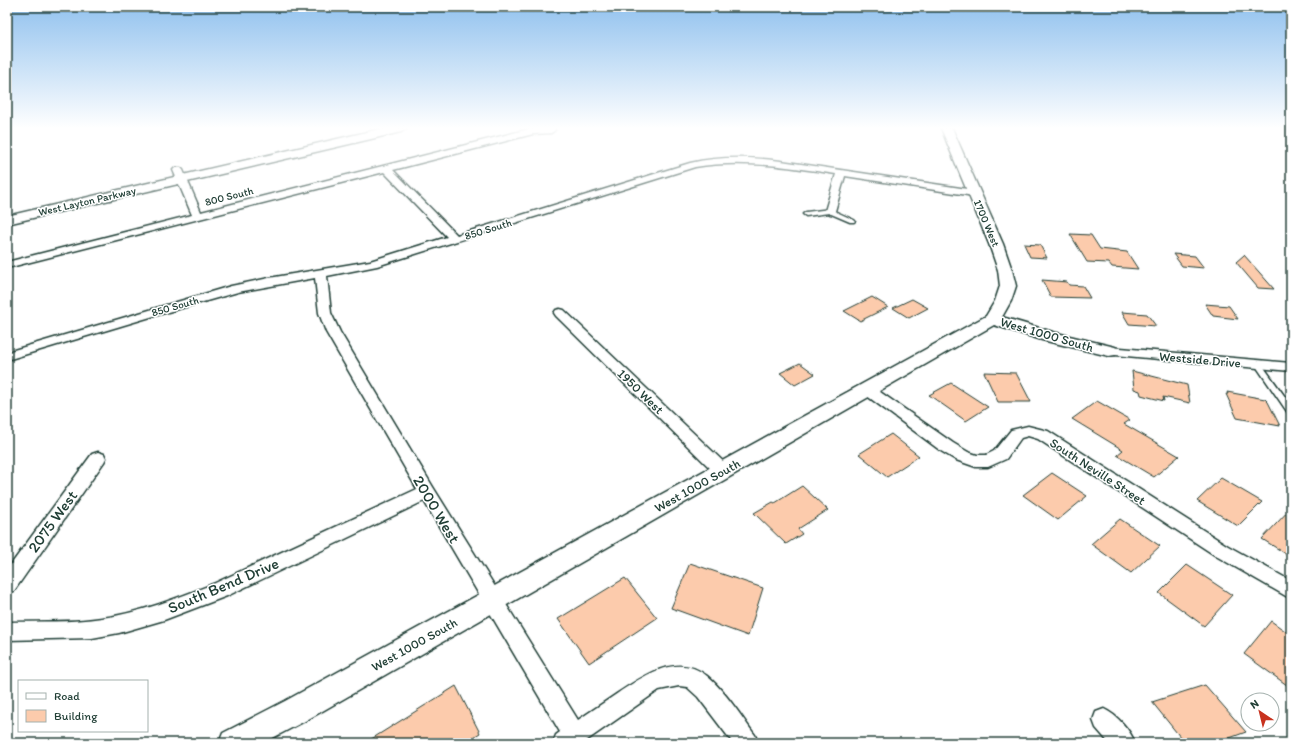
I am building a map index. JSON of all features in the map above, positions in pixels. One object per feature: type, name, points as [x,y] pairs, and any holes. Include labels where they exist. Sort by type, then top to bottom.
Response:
[{"type":"main road","name":"West Layton Parkway","points":[[7,220],[180,175],[236,163]]},
{"type":"street","name":"800 South","points":[[7,265],[406,163]]},
{"type":"street","name":"850 South","points":[[7,356],[235,289],[373,264],[702,163]]},
{"type":"street","name":"850 South","points":[[777,163],[878,177],[920,186],[974,193]]},
{"type":"street","name":"1700 West","points":[[961,163],[996,244],[1005,270],[1008,286],[1003,301],[992,319]]},
{"type":"street","points":[[386,168],[455,239]]},
{"type":"street","points":[[830,211],[841,172]]},
{"type":"street","points":[[180,175],[198,217]]},
{"type":"street","name":"2000 West","points":[[321,274],[325,313],[333,332],[492,600],[569,739]]},
{"type":"street","name":"1950 West","points":[[560,312],[722,470]]},
{"type":"street","name":"West 1000 South","points":[[234,743],[868,390],[992,319],[1048,336],[1109,351]]},
{"type":"street","name":"Westside Drive","points":[[1109,351],[1291,367]]},
{"type":"street","name":"South Neville Street","points":[[868,390],[947,447],[962,456],[976,461],[988,461],[1000,455],[1016,434],[1028,431],[1043,436],[1222,551],[1291,591]]},
{"type":"street","name":"2075 West","points":[[7,585],[98,458]]},
{"type":"street","name":"South Bend Drive","points":[[7,631],[79,630],[103,627],[155,614],[220,590],[427,492]]},
{"type":"street","points":[[569,739],[654,681],[669,676],[684,676],[694,680],[705,688],[747,743]]},
{"type":"street","points":[[1104,720],[1124,743]]},
{"type":"lane","points":[[806,214],[830,211],[852,221]]},
{"type":"lane","points":[[1258,364],[1291,411]]},
{"type":"building","points":[[1070,234],[1091,235],[1100,249],[1127,252],[1138,269],[1112,267],[1109,263],[1087,262]]},
{"type":"building","points":[[1024,244],[1040,245],[1047,258],[1030,257]]},
{"type":"building","points":[[1173,254],[1195,256],[1204,268],[1182,266]]},
{"type":"building","points":[[1244,255],[1274,289],[1258,288],[1236,262]]},
{"type":"building","points":[[1042,280],[1067,282],[1069,285],[1083,286],[1090,298],[1051,297]]},
{"type":"building","points":[[872,297],[888,307],[860,321],[844,311]]},
{"type":"building","points":[[912,299],[928,308],[909,318],[893,308]]},
{"type":"building","points":[[1205,304],[1229,306],[1238,319],[1213,316]]},
{"type":"building","points":[[1122,312],[1147,314],[1156,326],[1129,324]]},
{"type":"building","points":[[800,363],[815,374],[795,385],[780,373]]},
{"type":"building","points":[[1132,371],[1187,385],[1190,403],[1163,397],[1164,401],[1141,395],[1140,391],[1134,389]]},
{"type":"building","points":[[984,372],[1016,373],[1031,402],[998,402]]},
{"type":"building","points":[[951,383],[988,407],[966,421],[929,395]]},
{"type":"building","points":[[1227,392],[1265,399],[1280,426],[1237,418],[1226,394],[1228,394]]},
{"type":"building","points":[[1097,401],[1130,420],[1124,424],[1179,456],[1154,477],[1117,455],[1123,450],[1072,419]]},
{"type":"building","points":[[891,434],[919,456],[887,477],[859,454]]},
{"type":"building","points":[[1052,473],[1087,496],[1058,520],[1023,495]]},
{"type":"building","points":[[1221,478],[1262,502],[1238,526],[1197,501]]},
{"type":"building","points":[[802,486],[828,510],[798,529],[802,534],[786,544],[754,513],[773,502],[775,503]]},
{"type":"building","points":[[1291,508],[1291,557],[1262,539]]},
{"type":"building","points":[[1120,519],[1160,546],[1131,573],[1091,544]]},
{"type":"building","points":[[690,563],[763,588],[748,636],[671,608]]},
{"type":"building","points":[[1187,565],[1232,595],[1204,626],[1159,593]]},
{"type":"building","points":[[625,578],[657,618],[589,663],[558,619]]},
{"type":"building","points":[[1271,621],[1291,635],[1291,688],[1244,654]]},
{"type":"building","points":[[1205,685],[1240,725],[1240,732],[1246,732],[1216,743],[1185,743],[1152,702]]},
{"type":"building","points":[[456,686],[480,733],[464,743],[365,743]]}]
